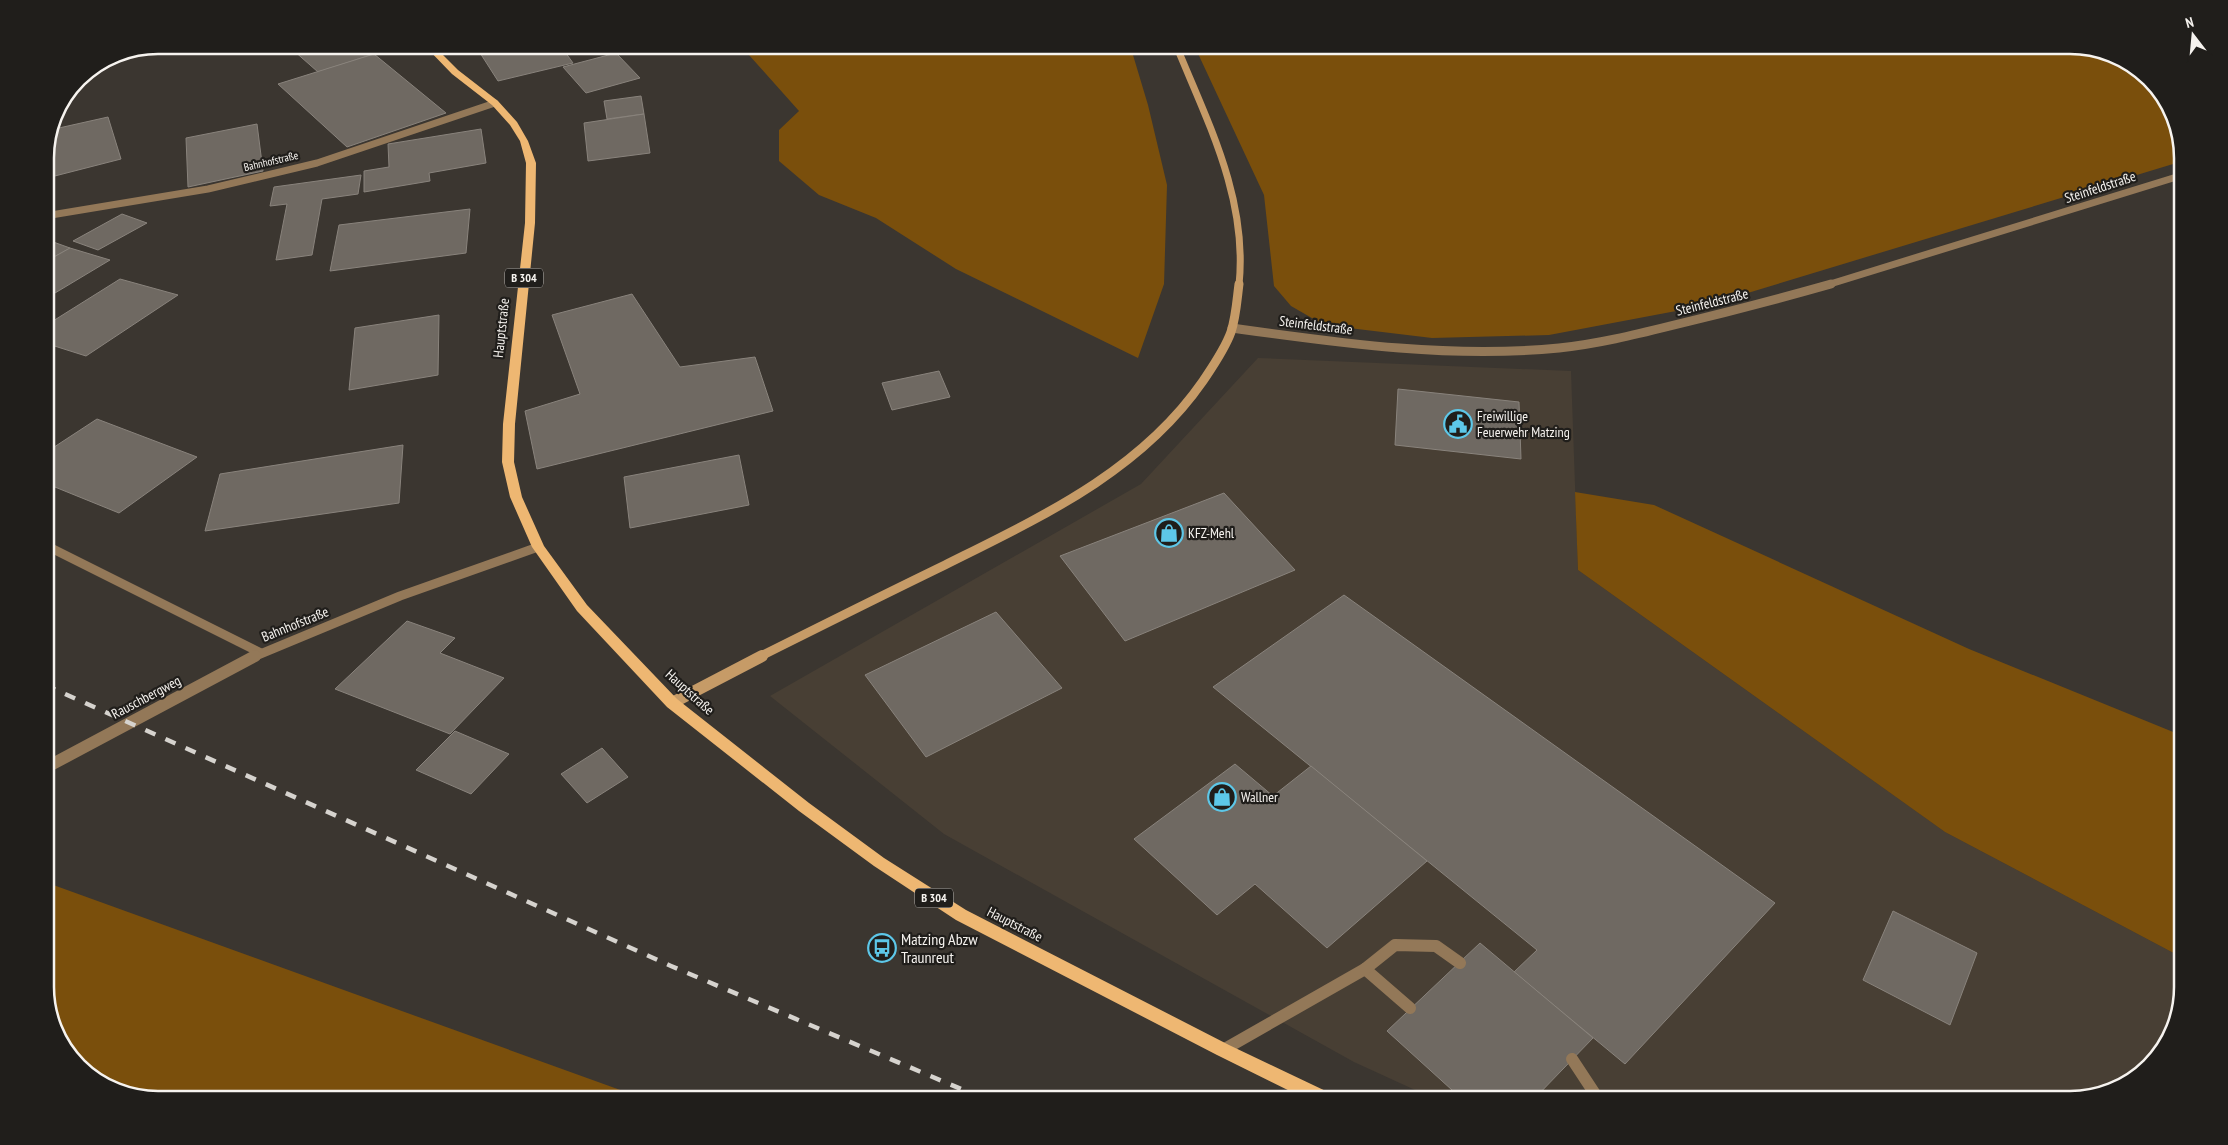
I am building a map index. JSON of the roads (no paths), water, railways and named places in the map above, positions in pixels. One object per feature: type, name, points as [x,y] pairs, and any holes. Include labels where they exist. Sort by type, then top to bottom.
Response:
[{"type":"main road","name":"Hauptstraße","points":[[437,54],[455,72],[495,103],[514,124],[524,141],[531,163],[530,223],[509,424],[508,462],[516,498],[538,547],[582,608],[672,703],[879,862],[961,916],[1307,1091]]},
{"type":"main road","points":[[672,703],[768,652],[1053,511],[1102,481],[1175,419],[1200,387],[1223,348],[1232,328],[1240,243],[1236,209],[1226,170],[1180,54]]},
{"type":"street","name":"Bahnhofstraße","points":[[54,215],[208,189],[317,163],[495,103]]},
{"type":"street","name":"Steinfeldstraße","points":[[1232,328],[1336,342],[1477,352],[1546,349],[1601,341],[1726,313],[1814,289],[2174,178]]},
{"type":"street","name":"Bahnhofstraße","points":[[54,550],[261,653],[400,596],[538,547]]},
{"type":"street","name":"Rauschbergweg","points":[[54,763],[261,653]]},
{"type":"street","points":[[54,758],[64,757]]},
{"type":"street","points":[[1223,1050],[1365,969],[1395,944],[1436,946],[1460,963]]},
{"type":"street","points":[[1365,969],[1410,1008]]},
{"type":"street","points":[[1572,1059],[1593,1091]]},
{"type":"railway","points":[[54,689],[671,966],[966,1091]]},
{"type":"place","name":"Freiwillige Feuerwehr Matzing","points":[[1458,424]]},
{"type":"place","name":"KFZ-Mehl","points":[[1169,533]]},
{"type":"place","name":"Wallner","points":[[1222,797]]},
{"type":"place","name":"Matzing Abzw Traunreut","points":[[882,948]]}]
